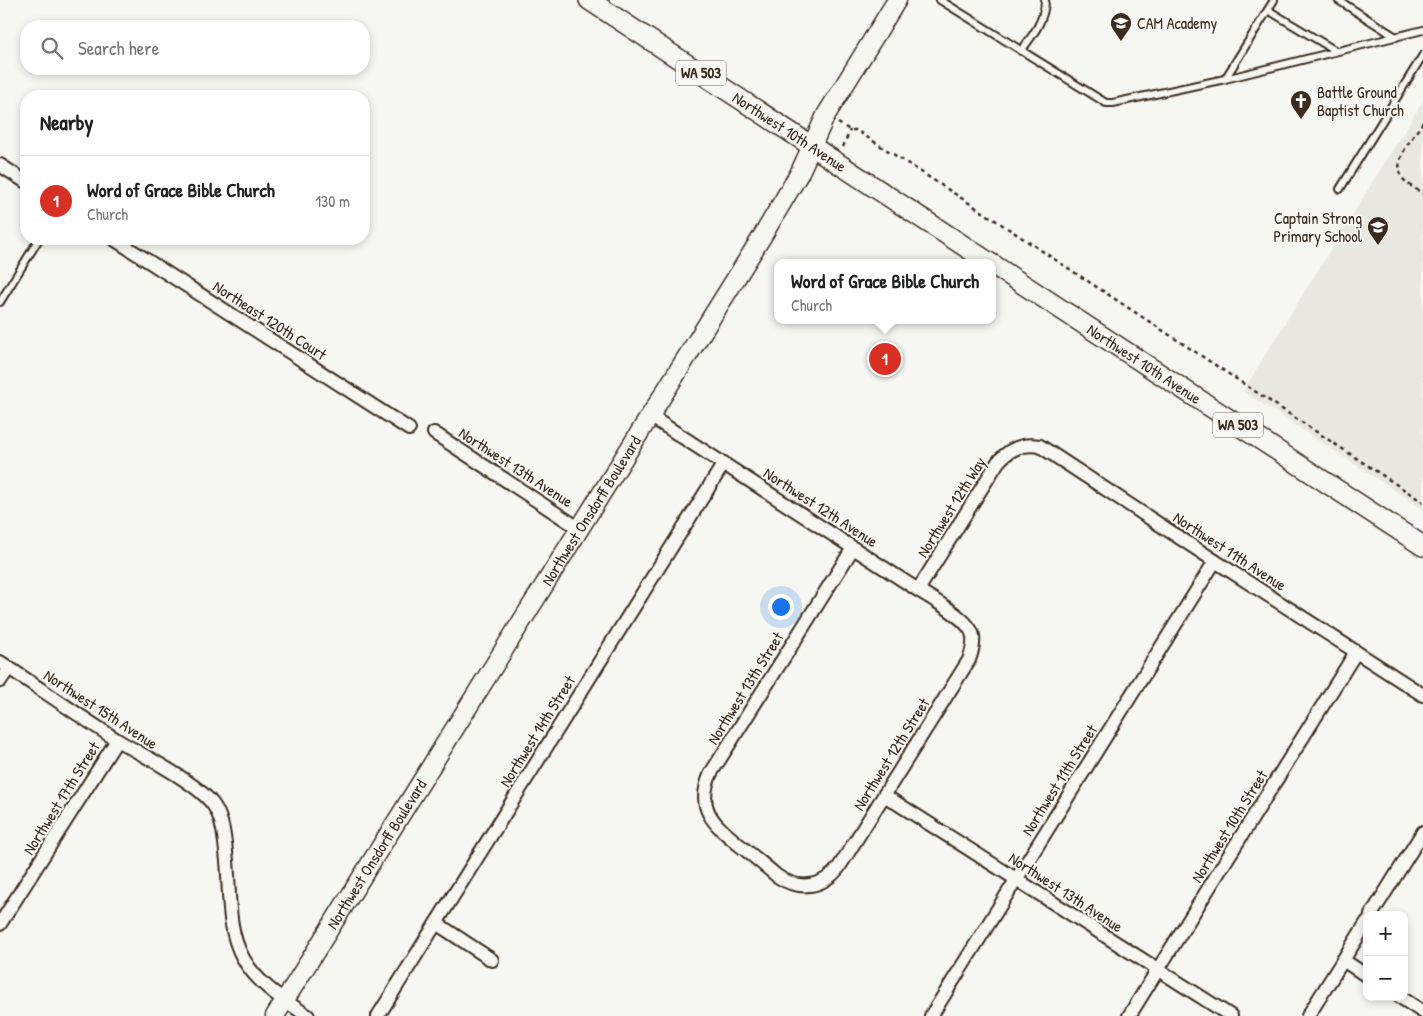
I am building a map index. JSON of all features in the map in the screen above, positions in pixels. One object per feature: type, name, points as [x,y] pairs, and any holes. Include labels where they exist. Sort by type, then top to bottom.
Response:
[{"type":"main road","name":"Northwest 10th Avenue","points":[[589,0],[985,259]]},
{"type":"main road","name":"Northwest 10th Avenue","points":[[996,266],[1423,546]]},
{"type":"street","name":"Northwest Onsdorff Boulevard","points":[[275,1016],[763,235],[799,174],[826,115],[897,0]]},
{"type":"street","points":[[0,165],[20,178]]},
{"type":"street","name":"Northeast 120th Court","points":[[123,245],[409,430]]},
{"type":"street","name":"Northwest 12th Avenue","points":[[650,416],[956,615],[970,630]]},
{"type":"street","name":"Northwest 13th Avenue","points":[[434,433],[580,528]]},
{"type":"street","name":"Northwest 11th Avenue","points":[[1016,448],[1034,445],[1045,447],[1215,561],[1423,695]]},
{"type":"street","name":"Northwest 12th Way","points":[[918,590],[998,462],[1003,455],[1016,448]]},
{"type":"street","name":"Northwest 14th Street","points":[[378,1016],[724,463]]},
{"type":"street","name":"Northwest 13th Street","points":[[817,884],[803,886],[783,880],[717,826],[707,812],[706,787],[711,773],[853,548]]},
{"type":"street","name":"Northwest 11th Street","points":[[931,1016],[1215,561]]},
{"type":"street","name":"Northwest 12th Street","points":[[817,884],[829,879],[839,867],[969,660],[972,647],[970,630]]},
{"type":"street","name":"Northwest 10th Street","points":[[1129,1016],[1356,652]]},
{"type":"street","points":[[0,681],[4,665]]},
{"type":"street","name":"Northwest 15th Avenue","points":[[4,665],[117,740],[186,781],[201,792],[214,806],[220,820],[225,841],[231,917],[235,940],[243,958],[263,984],[308,1016]]},
{"type":"street","name":"Northwest 17th Street","points":[[0,924],[117,740]]},
{"type":"street","name":"Northwest 13th Avenue","points":[[884,795],[1231,1016]]},
{"type":"street","points":[[1374,911],[1423,832]]},
{"type":"street","points":[[436,923],[492,960]]},
{"type":"street","points":[[1308,1016],[1363,928]]},
{"type":"street","points":[[1343,960],[1363,973]]},
{"type":"street","points":[[1406,1001],[1423,1012]]},
{"type":"lane","points":[[940,0],[1106,102],[1114,103],[1225,79],[1423,30]]},
{"type":"lane","points":[[1021,51],[1041,21],[1045,11],[1045,0]]},
{"type":"lane","points":[[1225,79],[1274,0]]},
{"type":"lane","points":[[1338,0],[1396,37]]},
{"type":"lane","points":[[1268,10],[1336,51]]},
{"type":"lane","points":[[1340,189],[1423,55]]},
{"type":"lane","points":[[0,302],[35,245]]},
{"type":"path","points":[[1423,122],[1398,164],[1401,177],[1406,183],[1423,194]]},
{"type":"path","points":[[850,130],[856,130],[981,211],[1423,502]]},
{"type":"shaded area","name":"Captain Strong Primary School","points":[[1423,101],[1423,509],[1243,391]]},
{"type":"place","name":"CAM Academy","points":[[1121,42]]},
{"type":"place","name":"Battle Ground Baptist Church","points":[[1301,120]]},
{"type":"place","name":"Captain Strong Primary School","points":[[1378,246]]},
{"type":"place","name":"Word of Grace Bible Church","points":[[885,359]]}]
